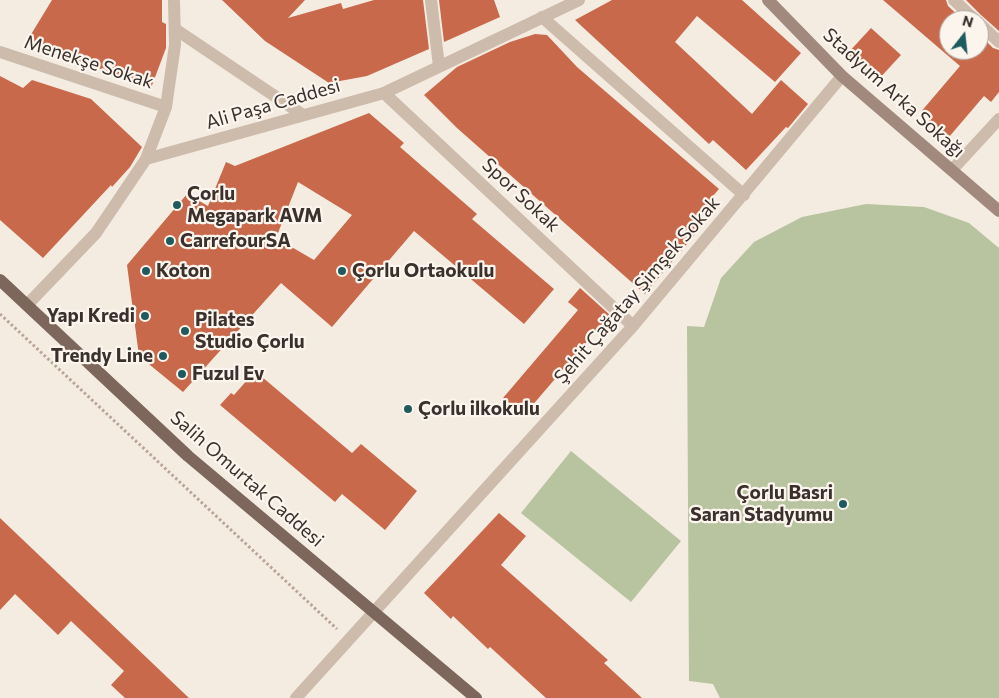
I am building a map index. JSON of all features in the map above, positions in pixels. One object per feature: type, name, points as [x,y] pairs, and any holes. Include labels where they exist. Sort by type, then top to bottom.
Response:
[{"type":"main road","name":"Stadyum Arka Sokağı","points":[[768,0],[842,76],[999,211]]},
{"type":"main road","name":"Salih Omurtak Caddesi","points":[[0,280],[188,456],[476,698]]},
{"type":"street","points":[[27,305],[96,233],[146,159],[166,107],[175,45],[174,0]]},
{"type":"street","points":[[431,0],[439,66]]},
{"type":"street","name":"Ali Paşa Caddesi","points":[[146,159],[384,92],[578,0]]},
{"type":"street","points":[[954,0],[964,10]]},
{"type":"street","points":[[542,16],[744,195]]},
{"type":"street","points":[[175,30],[303,115]]},
{"type":"street","points":[[989,32],[999,42]]},
{"type":"street","name":"Menekşe Sokak","points":[[0,52],[166,107]]},
{"type":"street","name":"Şehit Çağatay Şimşek Sokak","points":[[296,698],[633,326],[842,76]]},
{"type":"street","name":"Spor Sokak","points":[[384,92],[633,326]]},
{"type":"street","points":[[952,170],[999,119]]},
{"type":"path","points":[[0,314],[348,639]]},
{"type":"green space","name":"Çorlu Basri Saran Stadyumu","points":[[866,204],[924,207],[969,223],[999,248],[999,698],[720,698],[713,684],[689,681],[687,326],[704,327],[721,278],[754,242],[802,217]]},
{"type":"green space","points":[[571,451],[681,541],[631,602],[521,513]]},
{"type":"building","points":[[52,0],[162,0],[162,22],[166,24],[166,48],[151,88],[27,41]]},
{"type":"building","points":[[222,0],[305,0],[288,18],[341,3],[343,9],[374,0],[423,0],[429,49],[367,76],[329,83],[265,41]]},
{"type":"building","points":[[439,0],[494,0],[500,17],[444,42]]},
{"type":"building","points":[[612,0],[742,0],[801,53],[775,82],[697,16],[675,42],[752,114],[781,80],[808,104],[788,128],[786,127],[746,170],[713,140],[709,144],[575,20]]},
{"type":"building","points":[[883,0],[946,0],[952,10],[939,10],[939,48]]},
{"type":"building","points":[[966,0],[999,0],[999,31],[989,22],[989,10],[976,10]]},
{"type":"building","points":[[871,28],[901,55],[877,81],[847,54]]},
{"type":"building","points":[[535,34],[547,35],[577,67],[719,189],[694,218],[702,226],[645,294],[457,128],[424,95],[457,67],[510,42]]},
{"type":"building","points":[[989,44],[999,50],[999,92],[991,102],[984,96],[949,137],[920,113],[960,66],[953,60],[989,60]]},
{"type":"building","points":[[0,76],[23,88],[32,80],[91,99],[142,147],[130,167],[43,258],[0,220]]},
{"type":"building","points":[[369,113],[404,143],[400,147],[477,214],[472,219],[554,289],[524,324],[414,231],[332,327],[281,283],[183,392],[139,356],[127,265],[187,194],[208,206],[226,162],[235,166]],"holes":[[[298,182],[352,215],[314,260],[276,238]]]},
{"type":"building","points":[[580,288],[610,315],[524,415],[503,398],[578,310],[568,302]]},
{"type":"building","points":[[255,371],[352,453],[361,444],[417,491],[385,530],[342,494],[335,502],[220,405],[231,393],[234,395]]},
{"type":"building","points":[[499,513],[526,536],[501,565],[608,660],[604,663],[642,698],[546,698],[490,647],[488,649],[453,616],[451,619],[424,593]]},
{"type":"building","points":[[0,518],[189,698],[125,698],[111,685],[124,671],[71,621],[58,635],[15,594],[0,610]]},
{"type":"place","name":"Çorlu Megapark AVM","points":[[177,205]]},
{"type":"place","name":"CarrefourSA","points":[[170,241]]},
{"type":"place","name":"Koton","points":[[146,271]]},
{"type":"place","name":"Çorlu Ortaokulu","points":[[342,271]]},
{"type":"place","name":"Yapı Kredi","points":[[145,316]]},
{"type":"place","name":"Pilates Studio Çorlu","points":[[185,331]]},
{"type":"place","name":"Trendy Line","points":[[163,356]]},
{"type":"place","name":"Fuzul Ev","points":[[182,374]]},
{"type":"place","name":"Çorlu ilkokulu","points":[[408,409]]},
{"type":"place","name":"Çorlu Basri Saran Stadyumu","points":[[843,504]]}]
